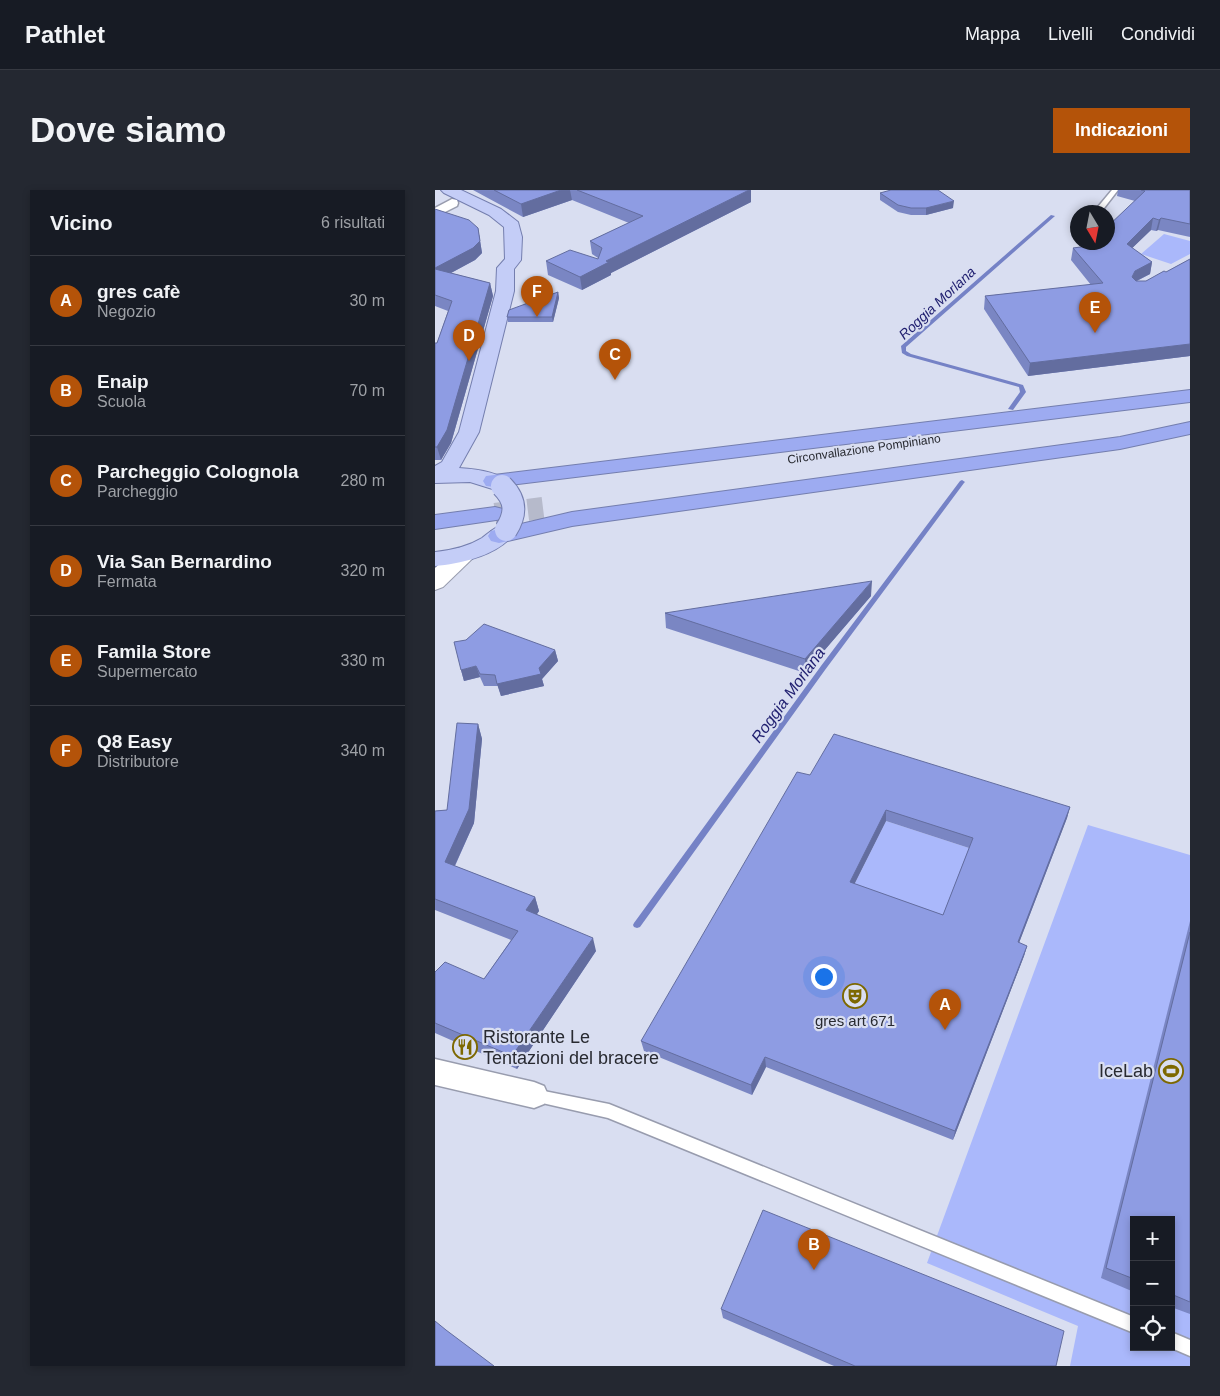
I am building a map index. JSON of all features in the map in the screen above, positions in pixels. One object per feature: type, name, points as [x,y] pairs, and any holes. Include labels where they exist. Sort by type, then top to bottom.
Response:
[{"type":"highway","points":[[441,513],[1190,396]]},
{"type":"highway","name":"Circonvallazione Pompiniano","points":[[1190,405],[540,500],[1190,422]]},
{"type":"highway","points":[[496,503],[572,519],[1120,443],[1190,428]]},
{"type":"main road","points":[[435,194],[451,197],[495,212],[512,225],[514,237],[513,260],[506,268]]},
{"type":"main road","points":[[435,476],[450,466],[469,432],[505,291],[506,268],[501,260],[497,235],[451,197]]},
{"type":"main road","points":[[435,559],[464,554],[489,544],[496,503],[470,456],[469,432]]},
{"type":"main road","points":[[435,476],[462,474],[496,503]]},
{"type":"main road","points":[[435,582],[464,554]]},
{"type":"street","points":[[435,213],[451,197]]},
{"type":"street","points":[[435,1072],[534,1095]]},
{"type":"lane","points":[[1102,205],[1115,190]]},
{"type":"lane","points":[[534,1095],[609,1111],[1130,1323]]},
{"type":"lane","points":[[1175,1342],[1190,1348]]},
{"type":"shaded area","points":[[1164,234],[1190,241],[1190,254],[1171,264],[1141,254]]},
{"type":"shaded area","points":[[886,821],[972,849],[941,926],[850,893]]},
{"type":"shaded area","points":[[1088,825],[1190,855],[1190,1366],[1070,1366],[1078,1326],[927,1263]]},
{"type":"building","points":[[494,190],[561,190],[521,204]]},
{"type":"building","points":[[577,190],[749,190],[606,261],[609,262],[580,277],[546,261],[570,250],[598,259],[602,248],[590,241],[643,216]]},
{"type":"building","points":[[891,190],[938,190],[954,201],[926,208],[911,208],[898,205],[880,193]]},
{"type":"building","points":[[1141,190],[1190,190],[1190,224],[1153,218],[1127,244],[1152,262],[1135,271],[1132,277],[1136,281],[1146,281],[1190,259],[1190,344],[1030,363],[985,296],[1103,283],[1075,250],[1115,250],[1115,219],[1145,191]]},
{"type":"building","points":[[435,209],[469,220],[478,228],[480,241],[473,248],[435,268]]},
{"type":"building","points":[[435,269],[490,283],[447,430],[437,447],[435,447],[435,343],[437,343],[452,301],[435,295]]},
{"type":"building","points":[[558,292],[552,317],[507,317],[509,310]]},
{"type":"building","points":[[872,581],[805,659],[665,613]]},
{"type":"building","points":[[484,624],[555,650],[539,668],[541,674],[497,684],[495,675],[480,674],[476,666],[461,670],[454,642],[466,640]]},
{"type":"building","points":[[457,723],[478,724],[469,809],[445,862],[535,897],[526,910],[593,938],[512,1056],[435,1023],[435,972],[445,962],[484,979],[518,931],[435,899],[435,811],[447,810]]},
{"type":"building","points":[[834,734],[1070,807],[1018,942],[1027,946],[955,1131],[765,1057],[751,1085],[641,1041],[797,772],[810,775]],"holes":[[[886,810],[973,838],[943,915],[850,882]]]},
{"type":"building","name":"IceLab","points":[[1190,932],[1190,1302],[1175,1296],[1175,1216],[1130,1216],[1130,1277],[1106,1268]]},
{"type":"building","points":[[763,1210],[1064,1331],[1056,1366],[855,1366],[721,1309]]},
{"type":"building","points":[[435,1321],[446,1330],[494,1366],[435,1366]]},
{"type":"waterway","name":"Roggia Morlana","points":[[1011,409],[1023,392],[1021,386],[909,355],[904,352],[903,347],[1053,216]]},
{"type":"waterway","name":"Roggia Morlana","points":[[637,925],[823,668],[962,482]]},
{"type":"tunnel","points":[[495,514],[543,508]]},
{"type":"place","name":"Q8 Easy","points":[[537,317]]},
{"type":"place","name":"Famila Store","points":[[1095,333]]},
{"type":"place","name":"Via San Bernardino","points":[[469,361]]},
{"type":"place","name":"Parcheggio Colognola","points":[[615,380]]},
{"type":"place","name":"gres art 671","points":[[855,996]]},
{"type":"place","name":"gres cafè","points":[[945,1030]]},
{"type":"place","name":"Ristorante Le Tentazioni del bracere","points":[[465,1047]]},
{"type":"place","name":"IceLab","points":[[1171,1071]]},
{"type":"place","name":"Enaip","points":[[814,1270]]}]
